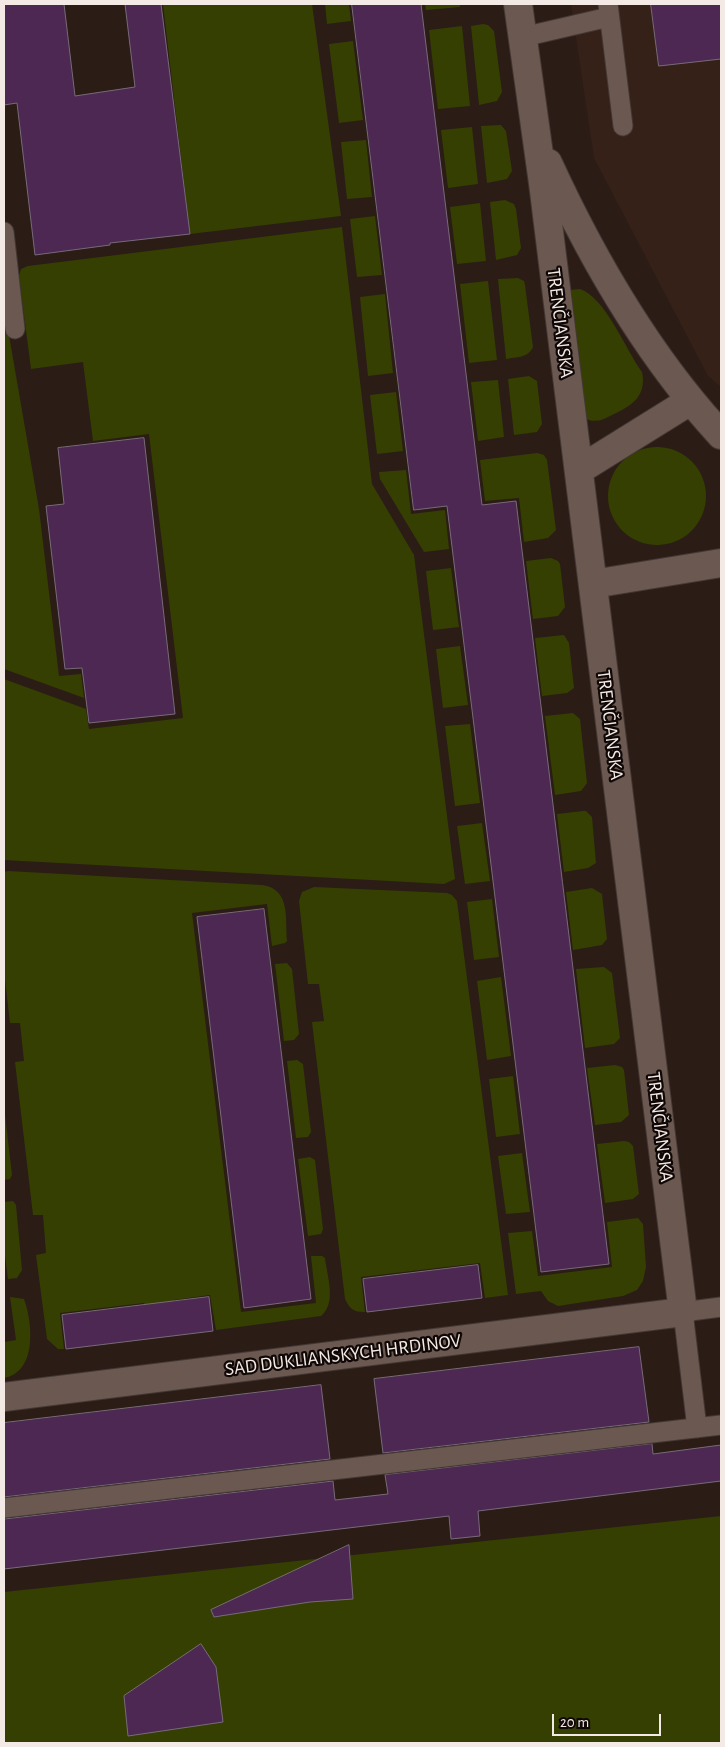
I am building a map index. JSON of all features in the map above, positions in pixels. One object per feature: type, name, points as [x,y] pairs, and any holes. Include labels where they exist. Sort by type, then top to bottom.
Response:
[{"type":"street","name":"TRENČIANSKA","points":[[518,4],[579,470],[683,1312]]},
{"type":"street","name":"TRENČIANSKA","points":[[537,139],[575,222],[618,297],[690,401],[721,435]]},
{"type":"street","points":[[579,470],[690,401]]},
{"type":"street","points":[[593,584],[721,562]]},
{"type":"street","name":"SAD DUKLIANSKYCH HRDINOV","points":[[4,1397],[683,1312]]},
{"type":"lane","points":[[523,38],[609,11],[623,126]]},
{"type":"lane","points":[[4,232],[15,329]]},
{"type":"lane","points":[[697,1428],[683,1312],[721,1307]]},
{"type":"lane","points":[[4,1508],[721,1425]]},
{"type":"shaded area","points":[[571,4],[721,4],[721,387],[708,376],[594,158]]},
{"type":"green space","points":[[163,4],[312,4],[341,216],[190,234]]},
{"type":"green space","points":[[325,4],[349,4],[351,21],[327,24]]},
{"type":"green space","points":[[425,4],[460,4],[460,7],[426,10]]},
{"type":"green space","points":[[488,25],[494,31],[502,92],[497,101],[479,105],[471,26]]},
{"type":"green space","points":[[462,26],[470,106],[438,109],[429,30]]},
{"type":"green space","points":[[353,41],[363,120],[339,123],[329,44]]},
{"type":"green space","points":[[501,125],[506,131],[512,171],[507,179],[487,183],[481,126]]},
{"type":"green space","points":[[472,127],[478,184],[448,188],[441,130]]},
{"type":"green space","points":[[366,140],[372,197],[347,199],[341,142]]},
{"type":"green space","points":[[505,200],[514,204],[516,209],[521,248],[517,255],[496,260],[490,202]]},
{"type":"green space","points":[[480,203],[486,261],[457,264],[450,207]]},
{"type":"green space","points":[[375,216],[382,275],[357,277],[350,219]]},
{"type":"green space","points":[[342,227],[372,484],[414,555],[455,879],[444,884],[4,860],[4,679],[86,709],[89,729],[183,718],[149,434],[93,441],[83,362],[31,369],[19,276],[21,269],[28,266]]},
{"type":"green space","points":[[518,278],[524,281],[525,285],[533,347],[525,355],[506,359],[498,279]]},
{"type":"green space","points":[[488,281],[497,360],[469,363],[460,284]]},
{"type":"green space","points":[[580,289],[598,302],[606,313],[642,372],[643,380],[640,394],[632,404],[619,412],[596,421],[586,419],[570,290]]},
{"type":"green space","points":[[385,294],[393,373],[368,376],[360,297]]},
{"type":"green space","points":[[4,306],[39,509],[59,676],[81,674],[84,698],[4,669]]},
{"type":"green space","points":[[529,376],[537,381],[542,424],[537,432],[514,435],[508,379]]},
{"type":"green space","points":[[498,380],[504,437],[478,441],[471,382]]},
{"type":"green space","points":[[396,392],[403,451],[377,454],[370,395]]},
{"type":"green space","points":[[657,447],[676,451],[691,462],[702,477],[706,496],[702,515],[691,530],[676,541],[657,545],[638,541],[623,530],[612,515],[608,496],[612,477],[623,462],[638,451]]},
{"type":"green space","points":[[537,453],[544,455],[547,460],[556,530],[548,538],[524,542],[519,498],[485,501],[480,460]]},
{"type":"green space","points":[[406,470],[411,514],[445,510],[449,549],[424,552],[380,479],[379,472]]},
{"type":"green space","points":[[551,558],[560,564],[565,607],[558,616],[533,619],[526,561]]},
{"type":"green space","points":[[451,568],[459,627],[433,630],[426,571]]},
{"type":"green space","points":[[564,635],[569,643],[574,688],[567,693],[542,696],[535,638]]},
{"type":"green space","points":[[460,646],[468,705],[443,708],[436,649]]},
{"type":"green space","points":[[573,713],[580,719],[587,783],[581,791],[555,795],[545,716]]},
{"type":"green space","points":[[470,724],[480,803],[455,806],[445,726]]},
{"type":"green space","points":[[586,811],[592,817],[596,863],[588,868],[564,872],[557,814]]},
{"type":"green space","points":[[482,823],[490,881],[465,884],[457,826]]},
{"type":"green space","points":[[4,872],[262,885],[278,892],[285,906],[287,941],[285,943],[272,946],[267,904],[192,913],[241,1312],[316,1303],[311,1256],[322,1256],[325,1258],[330,1297],[326,1311],[321,1316],[216,1330],[210,1295],[174,1300],[175,1311],[146,1314],[144,1303],[60,1313],[64,1349],[58,1349],[47,1339],[36,1255],[46,1253],[43,1215],[33,1215],[15,1062],[24,1061],[20,1023],[10,1023],[4,971]]},
{"type":"green space","points":[[314,887],[447,893],[452,895],[457,901],[508,1295],[485,1298],[480,1263],[361,1277],[365,1312],[352,1309],[345,1299],[312,1022],[324,1021],[319,984],[308,984],[299,901],[302,892]]},
{"type":"green space","points":[[592,888],[602,894],[607,939],[602,945],[573,950],[566,892]]},
{"type":"green space","points":[[492,899],[499,957],[474,960],[467,902]]},
{"type":"green space","points":[[287,963],[292,969],[299,1034],[294,1040],[284,1041],[275,964]]},
{"type":"green space","points":[[604,967],[612,973],[620,1038],[614,1044],[585,1048],[576,969]]},
{"type":"green space","points":[[501,977],[511,1056],[487,1060],[477,981]]},
{"type":"green space","points":[[297,1060],[303,1064],[311,1132],[308,1137],[296,1138],[287,1061]]},
{"type":"green space","points":[[615,1065],[622,1067],[624,1070],[629,1115],[621,1122],[595,1125],[587,1068]]},
{"type":"green space","points":[[513,1076],[520,1134],[496,1137],[489,1079]]},
{"type":"green space","points":[[4,1106],[12,1175],[10,1179],[4,1180]]},
{"type":"green space","points":[[629,1142],[633,1146],[639,1194],[633,1199],[605,1203],[597,1144]]},
{"type":"green space","points":[[522,1153],[530,1212],[506,1214],[498,1156]]},
{"type":"green space","points":[[310,1157],[315,1160],[323,1229],[321,1234],[308,1236],[298,1159]]},
{"type":"green space","points":[[13,1201],[16,1205],[22,1270],[17,1278],[8,1279],[4,1248],[4,1202]]},
{"type":"green space","points":[[638,1218],[643,1224],[646,1267],[643,1281],[637,1290],[623,1296],[558,1306],[548,1301],[541,1291],[516,1294],[508,1233],[532,1231],[538,1276],[612,1267],[607,1222]]},
{"type":"green space","points":[[10,1297],[24,1299],[29,1321],[30,1346],[22,1367],[15,1374],[4,1378],[4,1342],[16,1340]]},
{"type":"green space","points":[[721,1516],[721,1743],[4,1743],[4,1592]]},
{"type":"building","points":[[4,4],[64,4],[75,96],[135,87],[125,4],[161,4],[190,234],[110,243],[110,245],[35,255],[17,103],[4,105]]},
{"type":"building","points":[[352,4],[421,4],[482,505],[516,501],[609,1264],[541,1272],[447,506],[414,510]]},
{"type":"building","points":[[651,4],[721,4],[721,59],[659,66]]},
{"type":"building","points":[[144,438],[175,714],[89,723],[82,668],[65,669],[46,506],[64,504],[58,448]]},
{"type":"building","points":[[264,909],[311,1299],[244,1308],[197,917]]},
{"type":"building","points":[[478,1265],[482,1298],[367,1312],[363,1279]]},
{"type":"building","points":[[209,1297],[213,1331],[66,1349],[62,1315]]},
{"type":"building","points":[[639,1347],[649,1422],[383,1453],[374,1379]]},
{"type":"building","points":[[321,1385],[330,1459],[4,1497],[4,1423]]},
{"type":"building","points":[[652,1444],[653,1454],[721,1445],[721,1481],[478,1511],[480,1536],[451,1539],[449,1516],[4,1569],[4,1519],[333,1481],[335,1500],[388,1494],[385,1475]]},
{"type":"building","points":[[349,1545],[353,1599],[310,1602],[214,1617],[211,1610]]},
{"type":"building","points":[[201,1644],[216,1667],[223,1722],[128,1736],[124,1696]]}]
